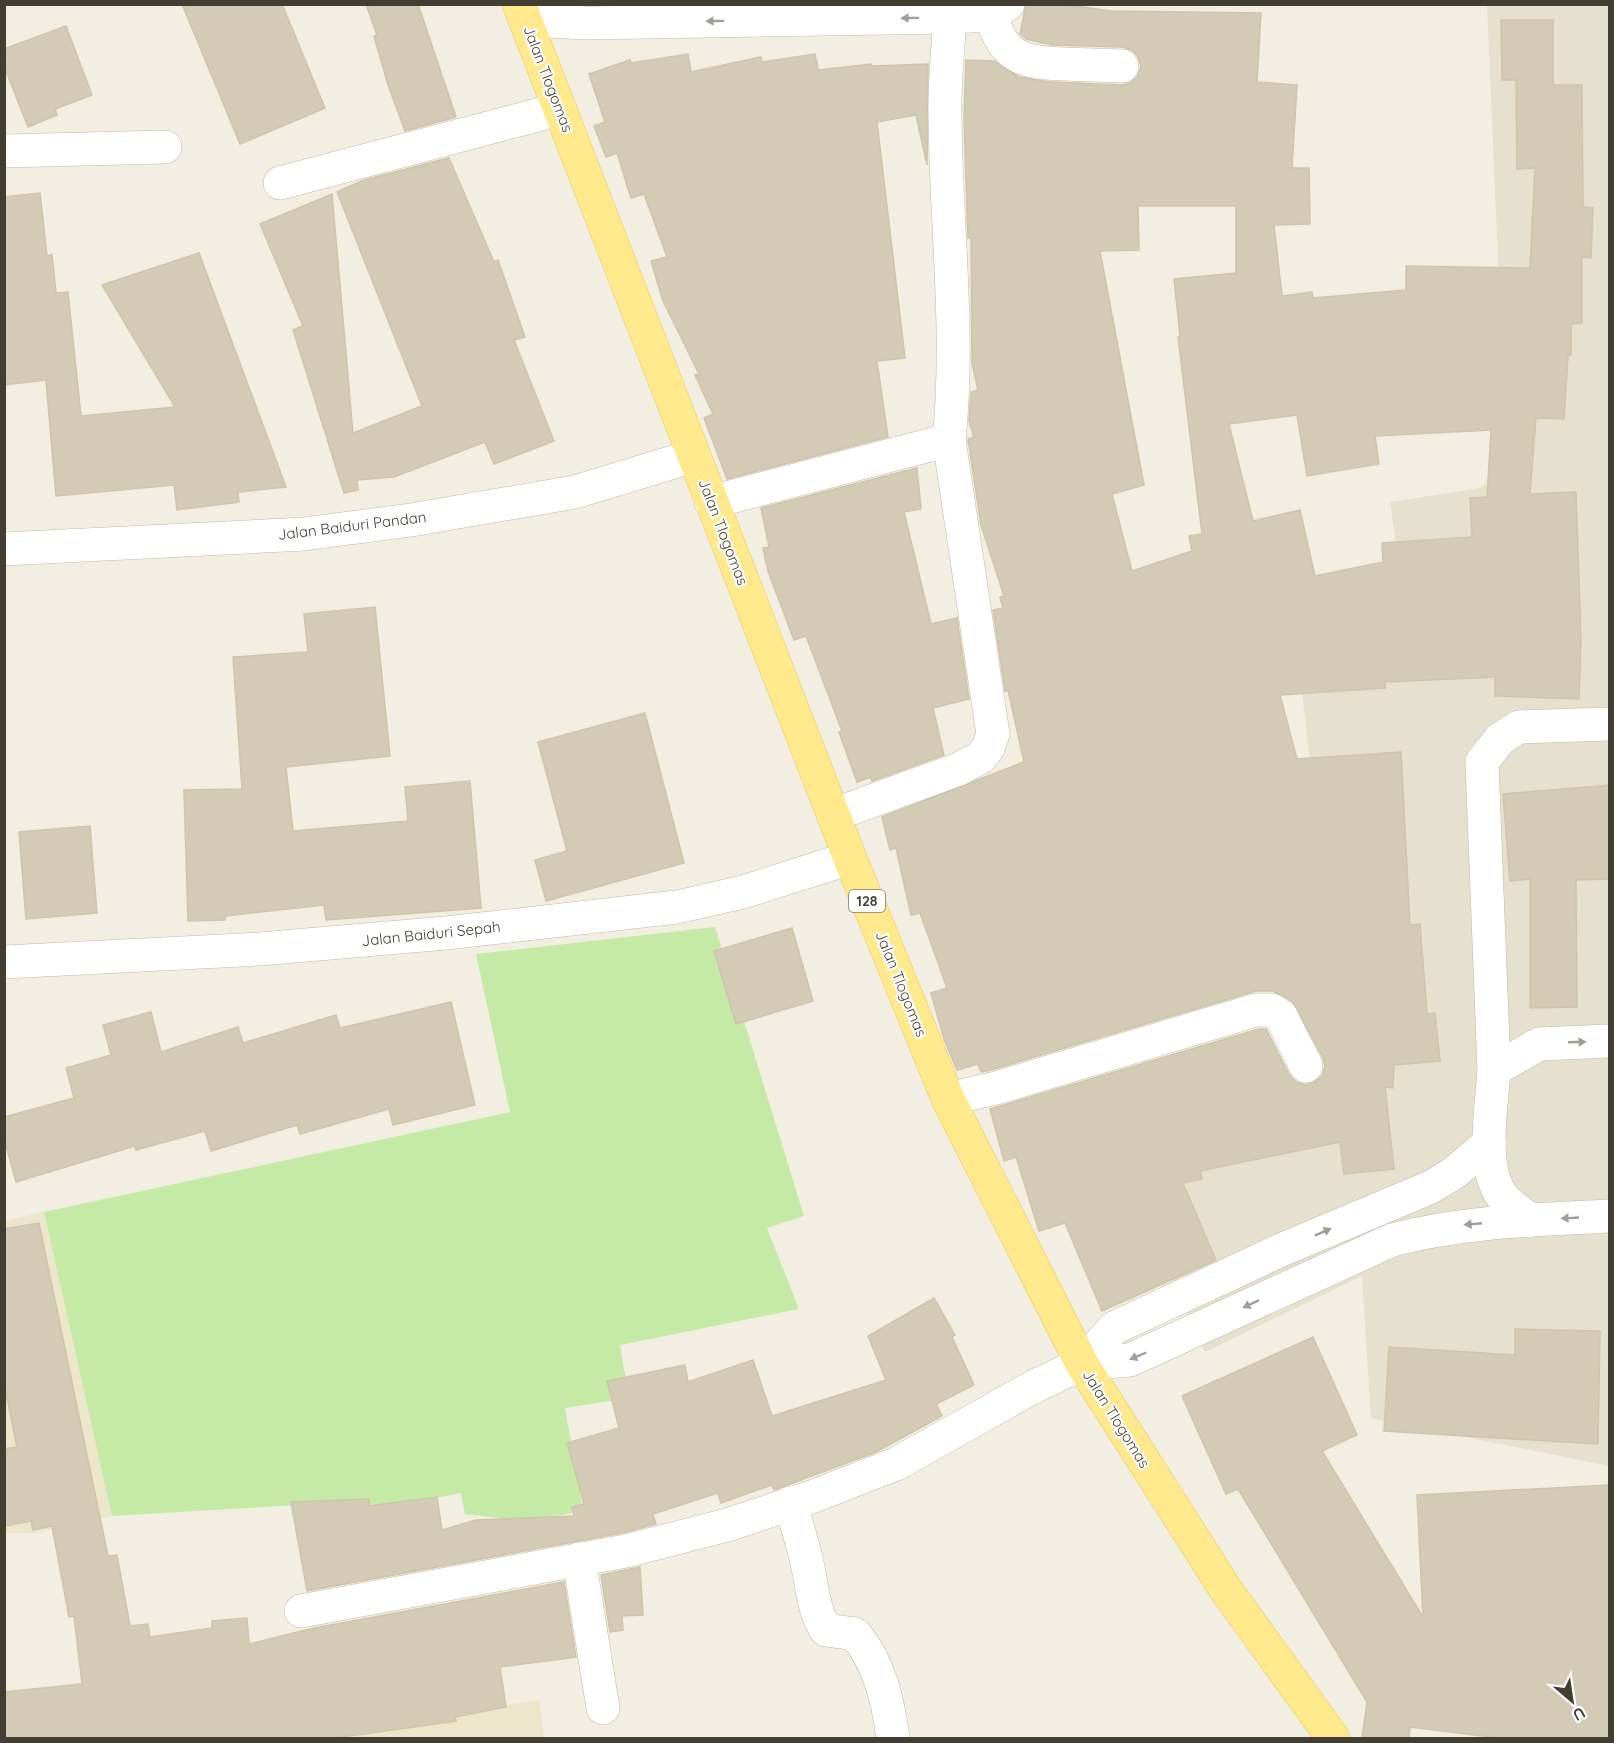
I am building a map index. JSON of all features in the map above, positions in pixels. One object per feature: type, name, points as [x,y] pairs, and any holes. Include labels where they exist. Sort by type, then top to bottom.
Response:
[{"type":"main road","name":"Jalan Tlogomas","points":[[522,12],[833,815],[948,1099],[1082,1364],[1226,1590],[1333,1738]]},
{"type":"street","points":[[522,12],[588,23],[950,17],[999,10],[1002,44],[1017,57],[1034,63],[1122,66]]},
{"type":"street","points":[[833,815],[959,769],[981,757],[988,748],[993,734],[948,440],[952,408],[952,335],[944,115],[950,17]]},
{"type":"street","points":[[280,183],[560,109]]},
{"type":"street","points":[[4,151],[165,147]]},
{"type":"street","points":[[711,502],[948,440]]},
{"type":"street","name":"Jalan Baiduri Pandan","points":[[4,549],[304,534],[411,520],[575,492],[693,456]]},
{"type":"street","points":[[1531,1220],[1504,1199],[1493,1178],[1489,1143],[1494,1070],[1493,1003],[1482,762],[1500,739],[1519,727],[1610,724]]},
{"type":"street","name":"Jalan Baiduri Sepah","points":[[4,962],[260,949],[446,933],[677,906],[743,892],[850,858]]},
{"type":"street","points":[[1493,1003],[1539,1044]]},
{"type":"street","points":[[948,1099],[996,1088],[1256,1010],[1272,1010],[1281,1016],[1306,1066]]},
{"type":"street","points":[[1494,1070],[1539,1044],[1610,1041]]},
{"type":"street","points":[[1082,1364],[1114,1328],[1281,1250],[1431,1187],[1454,1173],[1489,1143]]},
{"type":"street","points":[[1379,1207],[1392,1240]]},
{"type":"street","points":[[301,1611],[579,1559],[727,1526],[896,1464],[1035,1386],[1082,1364],[1131,1360],[1392,1240],[1434,1229],[1531,1220],[1610,1216]]},
{"type":"street","points":[[1281,1250],[1296,1283]]},
{"type":"street","points":[[790,1503],[808,1564],[810,1593],[818,1617],[826,1630],[855,1634],[867,1649],[889,1706],[893,1738]]},
{"type":"street","points":[[579,1559],[603,1708]]},
{"type":"shaded area","points":[[1487,5],[1609,5],[1609,1466],[1371,1418],[1362,1276],[1205,1352],[1102,1127],[1134,1116],[1346,1073],[1293,615],[1406,613],[1390,502],[1480,488],[1507,467]]},
{"type":"shaded area","points":[[44,1212],[112,1516],[34,1533],[5,1533],[4,1221]]},
{"type":"shaded area","points":[[539,1700],[544,1738],[348,1738],[347,1729]]},
{"type":"green space","points":[[715,927],[804,1216],[767,1228],[799,1309],[620,1345],[629,1398],[565,1408],[583,1511],[527,1521],[465,1514],[461,1493],[383,1508],[314,1504],[112,1516],[44,1212],[510,1112],[476,954]]},
{"type":"building","points":[[182,4],[282,4],[325,108],[240,144]]},
{"type":"building","points":[[366,4],[418,4],[456,117],[405,131],[388,85],[374,36],[377,35]]},
{"type":"building","points":[[1026,4],[1061,4],[1112,11],[1261,13],[1257,82],[1297,85],[1292,168],[1309,168],[1310,224],[1274,225],[1282,296],[1312,292],[1313,298],[1406,290],[1406,266],[1530,268],[1535,168],[1517,169],[1516,80],[1502,80],[1501,20],[1553,20],[1553,85],[1582,85],[1583,207],[1593,208],[1591,258],[1582,257],[1582,323],[1571,324],[1571,355],[1568,355],[1564,419],[1536,418],[1530,494],[1576,492],[1581,640],[1579,699],[1495,696],[1495,677],[1385,682],[1385,688],[1280,695],[1297,759],[1401,752],[1410,925],[1420,924],[1427,1014],[1435,1013],[1440,1061],[1394,1065],[1393,1088],[1385,1087],[1394,1169],[1344,1174],[1340,1142],[1200,1171],[1202,1179],[1183,1183],[1216,1260],[1102,1311],[1065,1223],[1039,1231],[1016,1157],[1004,1161],[990,1109],[1259,1029],[1266,1029],[1289,1074],[1296,1082],[1305,1085],[1315,1082],[1322,1076],[1325,1067],[1323,1058],[1292,1001],[1273,991],[1256,991],[981,1072],[978,1064],[957,1070],[944,1039],[931,993],[947,988],[920,913],[911,915],[896,848],[890,850],[882,817],[1024,762],[1008,690],[1005,691],[993,610],[1003,608],[1000,597],[1004,596],[981,525],[968,439],[974,437],[969,421],[971,392],[978,390],[972,364],[971,238],[968,238],[964,117],[966,60],[994,61],[1019,77],[1050,82],[1122,85],[1130,83],[1137,77],[1141,67],[1133,51],[1123,47],[1052,45],[1026,39],[1020,34]],"holes":[[[1138,206],[1236,206],[1236,273],[1174,279],[1180,336],[1178,337],[1202,534],[1189,536],[1192,551],[1132,571],[1112,494],[1144,485],[1100,251],[1139,250]],[[1297,415],[1307,476],[1379,464],[1375,436],[1491,430],[1487,497],[1470,498],[1472,537],[1382,543],[1383,562],[1315,576],[1300,510],[1253,521],[1229,424]]]},
{"type":"building","points":[[66,26],[92,95],[55,109],[57,115],[28,127],[4,66],[4,49]]},
{"type":"building","points":[[688,54],[691,72],[761,57],[762,62],[815,54],[818,70],[871,64],[872,66],[928,64],[927,165],[916,115],[877,122],[905,358],[877,361],[888,437],[727,479],[704,418],[713,414],[695,375],[699,374],[663,301],[651,261],[667,257],[644,194],[631,198],[617,153],[606,157],[594,126],[605,122],[589,74],[630,60],[631,63]]},
{"type":"building","points":[[449,158],[494,262],[498,260],[525,337],[514,340],[554,441],[494,464],[485,442],[394,477],[357,480],[358,490],[344,493],[293,330],[303,326],[260,224],[332,194],[353,433],[422,406],[337,192],[364,180]]},
{"type":"building","points":[[40,193],[47,256],[52,255],[56,293],[68,292],[81,416],[175,407],[102,285],[199,253],[286,487],[238,492],[239,502],[177,510],[174,485],[56,496],[46,380],[4,385],[4,197]]},
{"type":"building","points":[[917,468],[921,509],[904,512],[931,624],[957,618],[969,699],[933,708],[944,755],[872,781],[871,777],[857,782],[839,732],[842,731],[806,636],[794,640],[768,571],[763,548],[769,547],[761,508]]},
{"type":"building","points":[[375,607],[390,756],[286,767],[293,831],[408,821],[405,787],[470,781],[481,908],[326,920],[324,905],[225,916],[225,920],[188,921],[184,790],[242,789],[233,657],[308,652],[304,614]]},
{"type":"building","points":[[645,713],[684,863],[546,901],[535,860],[567,851],[538,742]]},
{"type":"building","points":[[1610,785],[1610,879],[1576,880],[1577,1007],[1530,1008],[1530,879],[1510,881],[1503,794]]},
{"type":"building","points":[[90,826],[97,913],[26,919],[19,832]]},
{"type":"building","points":[[792,928],[813,1001],[736,1024],[714,951]]},
{"type":"building","points":[[451,1002],[475,1105],[393,1125],[389,1109],[300,1134],[297,1125],[211,1151],[205,1131],[136,1150],[135,1146],[16,1182],[4,1138],[4,1117],[74,1098],[66,1068],[111,1055],[103,1025],[151,1012],[161,1052],[238,1027],[243,1043],[336,1015],[340,1028]]},
{"type":"building","points":[[39,1223],[108,1556],[117,1555],[130,1626],[148,1624],[150,1637],[212,1628],[212,1621],[247,1618],[249,1644],[314,1628],[564,1582],[576,1657],[500,1667],[506,1707],[455,1717],[456,1721],[335,1738],[4,1738],[4,1692],[82,1684],[74,1616],[69,1617],[52,1526],[33,1530],[31,1521],[4,1526],[4,1449],[17,1447],[4,1383],[4,1229]]},
{"type":"building","points":[[934,1298],[955,1335],[952,1337],[974,1385],[936,1404],[942,1416],[876,1452],[774,1490],[772,1485],[721,1503],[718,1493],[653,1514],[656,1524],[622,1533],[307,1591],[291,1502],[369,1499],[369,1506],[437,1497],[442,1530],[476,1520],[574,1516],[572,1507],[584,1504],[567,1443],[619,1428],[607,1381],[685,1365],[688,1382],[753,1360],[772,1416],[886,1380],[868,1336]]},
{"type":"building","points":[[1515,1329],[1600,1331],[1598,1444],[1384,1431],[1389,1347],[1515,1355]]},
{"type":"building","points":[[1313,1337],[1357,1435],[1322,1451],[1423,1617],[1417,1495],[1610,1485],[1610,1738],[1498,1738],[1410,1727],[1409,1738],[1362,1738],[1367,1702],[1238,1489],[1226,1494],[1182,1396]]},
{"type":"building","points":[[640,1567],[643,1615],[622,1616],[623,1630],[610,1632],[601,1575]]}]
